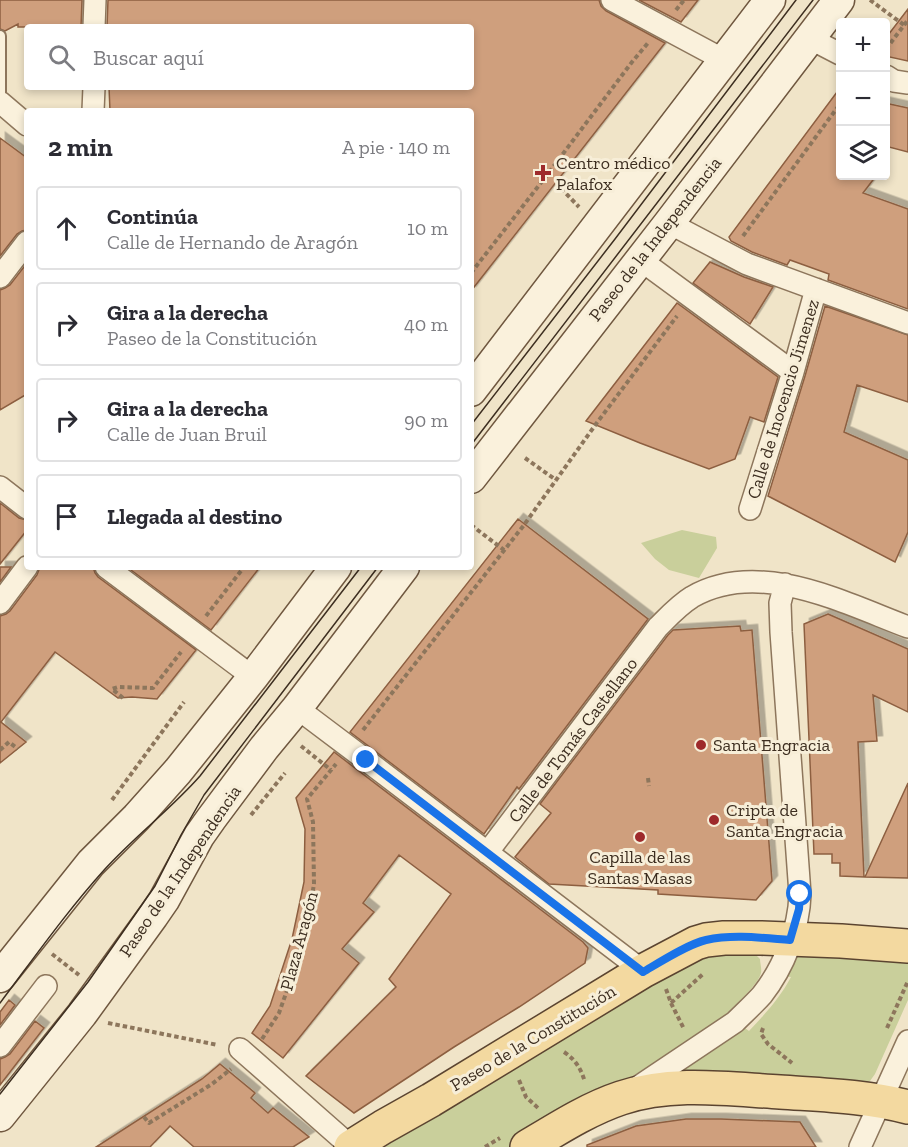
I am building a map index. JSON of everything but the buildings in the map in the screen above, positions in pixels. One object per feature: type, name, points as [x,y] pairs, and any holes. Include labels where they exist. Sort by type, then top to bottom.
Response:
[{"type":"main road","name":"Paseo de la Constitución","points":[[345,1142],[383,1127],[431,1100],[643,972],[696,943],[724,938],[761,938],[908,946]]},
{"type":"main road","points":[[516,1141],[562,1126],[620,1099],[659,1090],[711,1088],[895,1103]]},
{"type":"street","points":[[94,0],[94,24]]},
{"type":"street","points":[[612,0],[664,34],[724,60]]},
{"type":"street","points":[[474,387],[770,0]]},
{"type":"street","name":"Paseo de la Independencia","points":[[474,474],[839,0]]},
{"type":"street","points":[[811,39],[836,52]]},
{"type":"street","points":[[890,79],[908,83]]},
{"type":"street","points":[[93,108],[94,90]]},
{"type":"street","points":[[0,102],[24,122]]},
{"type":"street","points":[[669,223],[747,264],[908,323]]},
{"type":"street","points":[[0,277],[24,246]]},
{"type":"street","points":[[646,264],[793,372]]},
{"type":"street","name":"Calle de Inocencio Jimenez","points":[[750,509],[793,372],[816,289]]},
{"type":"street","points":[[0,487],[24,506]]},
{"type":"street","points":[[0,603],[25,570]]},
{"type":"street","points":[[110,570],[253,677]]},
{"type":"street","points":[[0,977],[91,863],[137,817],[178,771],[334,570]]},
{"type":"street","name":"Paseo de la Independencia","points":[[0,1116],[82,1014],[164,900],[199,836],[211,819],[402,570]]},
{"type":"street","name":"Calle de Tomás Castellano","points":[[487,853],[658,627],[679,605],[694,596],[712,588],[739,583],[785,584],[834,599],[908,627]]},
{"type":"street","points":[[620,1099],[735,1022],[762,994],[787,952],[799,909],[800,894],[781,632],[780,603],[785,584]]},
{"type":"street","points":[[297,708],[643,972]]},
{"type":"street","points":[[0,1046],[46,986]]},
{"type":"street","points":[[860,1147],[895,1103],[908,1041]]},
{"type":"street","points":[[240,1049],[345,1142]]},
{"type":"lane","points":[[0,36],[0,102]]},
{"type":"path","points":[[870,0],[904,25]]},
{"type":"path","points":[[890,43],[908,20]]},
{"type":"path","points":[[474,269],[632,62],[664,34]]},
{"type":"path","points":[[738,243],[836,109]]},
{"type":"path","points":[[556,183],[580,208]]},
{"type":"path","points":[[364,729],[524,525],[681,310]]},
{"type":"path","points":[[525,458],[556,480]]},
{"type":"path","points":[[474,527],[504,550]]},
{"type":"path","points":[[207,615],[242,570]]},
{"type":"path","points":[[123,698],[112,689],[118,687],[153,688],[185,648]]},
{"type":"path","points":[[294,741],[332,770],[341,758]]},
{"type":"path","points":[[0,750],[9,742],[18,749]]},
{"type":"path","name":"Plaza Aragón","points":[[261,1041],[279,1013],[307,925],[314,884],[313,822],[307,799],[332,770]]},
{"type":"path","points":[[648,778],[649,786]]},
{"type":"path","points":[[30,937],[99,990]]},
{"type":"path","points":[[887,1030],[908,981]]},
{"type":"path","points":[[671,1003],[684,1030],[694,1024]]},
{"type":"path","points":[[100,1022],[240,1049]]},
{"type":"path","points":[[768,1022],[761,1031],[762,1037],[797,1067]]},
{"type":"path","name":"Paseo de la Constitución","points":[[561,1049],[578,1065],[586,1086]]},
{"type":"path","points":[[144,1117],[149,1123],[228,1072]]},
{"type":"path","name":"Paseo de la Constitución","points":[[518,1077],[526,1097],[534,1106],[543,1111]]},
{"type":"path","points":[[485,1147],[516,1141]]},
{"type":"green space","points":[[682,530],[716,537],[717,548],[699,578],[669,570],[641,543]]},
{"type":"green space","points":[[728,949],[750,949],[760,959],[761,973],[746,994],[710,1029],[516,1147],[386,1147],[386,1144],[677,968]]},
{"type":"green space","points":[[799,955],[908,957],[908,1000],[870,1081],[866,1083],[673,1074],[716,1048],[742,1026],[749,1031],[782,992],[791,977],[783,976]]},
{"type":"tram line","points":[[474,421],[796,0]]},
{"type":"tram line","points":[[474,441],[813,0]]},
{"type":"tram line","points":[[0,1003],[64,918],[105,869],[200,776],[359,570]]},
{"type":"tram line","points":[[0,1094],[88,982],[155,886],[204,795],[376,570]]},
{"type":"place","name":"Centro médico Palafox","points":[[543,173]]},
{"type":"place","name":"Santa Engracia","points":[[701,745]]},
{"type":"place","name":"Cripta de Santa Engracia","points":[[714,820]]},
{"type":"place","name":"Capilla de las Santas Masas","points":[[640,837]]},
{"type":"route","points":[[366,760],[643,972],[696,943],[706,940],[761,938],[790,940],[799,909],[800,894]]}]
